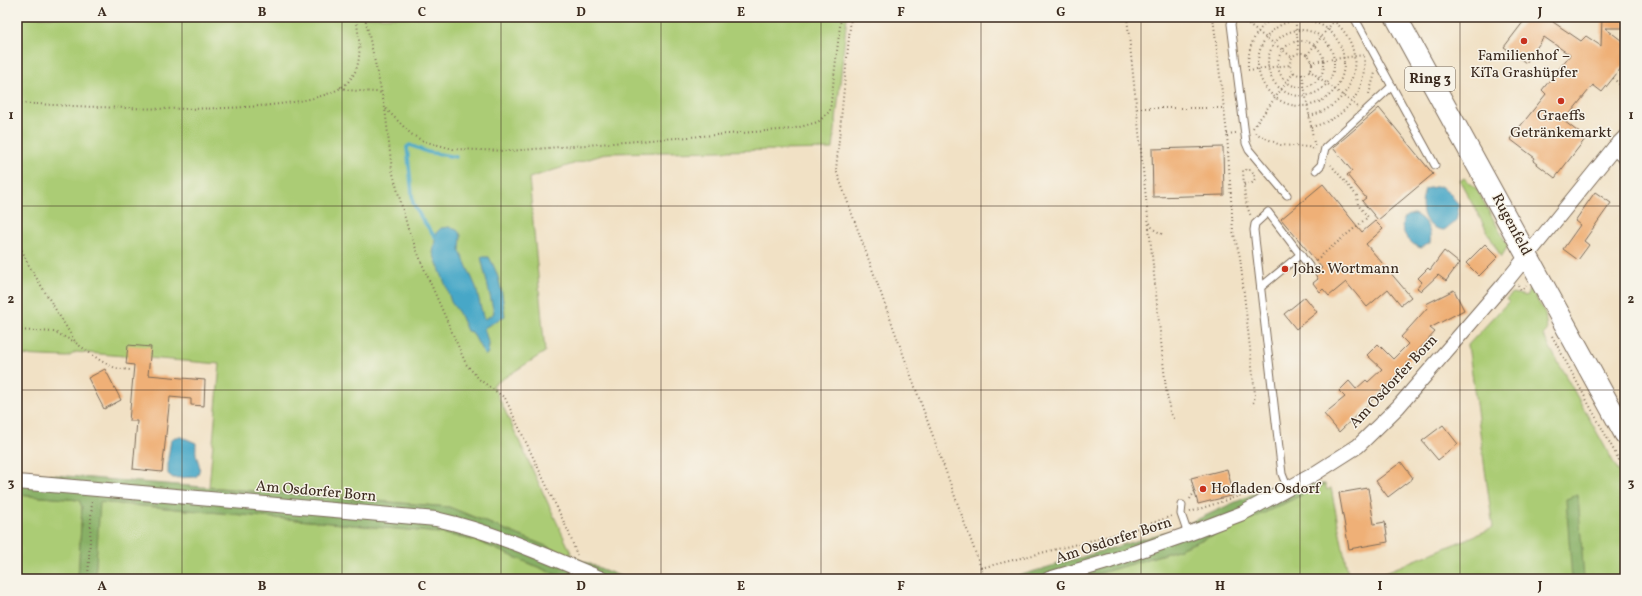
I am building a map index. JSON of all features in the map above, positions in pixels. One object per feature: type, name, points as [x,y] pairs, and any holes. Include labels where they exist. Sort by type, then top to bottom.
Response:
[{"type":"main road","name":"Rugenfeld","points":[[1396,17],[1625,434]]},
{"type":"street","name":"Am Osdorfer Born","points":[[1049,579],[1110,561],[1243,513],[1327,467],[1358,446],[1383,423],[1527,255],[1614,148],[1625,137]]},
{"type":"street","points":[[1614,148],[1625,157]]},
{"type":"street","name":"Am Osdorfer Born","points":[[17,482],[436,519],[494,535],[602,579]]},
{"type":"lane","points":[[1232,17],[1246,143],[1249,150],[1287,195]]},
{"type":"lane","points":[[1354,17],[1435,165]]},
{"type":"lane","points":[[1316,170],[1321,165],[1324,148],[1392,86]]},
{"type":"lane","points":[[1288,489],[1282,474],[1254,230],[1255,224],[1268,212],[1309,266]]},
{"type":"lane","points":[[1261,288],[1301,254]]},
{"type":"lane","points":[[1182,505],[1182,514],[1188,534]]},
{"type":"path","points":[[17,103],[202,109],[257,106],[320,97],[346,84],[359,63],[360,50],[356,17]]},
{"type":"path","points":[[365,17],[385,108],[392,170],[402,212],[426,273],[470,369],[491,390],[501,395],[507,402],[569,533],[584,571]]},
{"type":"path","points":[[385,108],[399,124],[411,134],[423,141],[453,149],[509,150],[792,129],[818,122],[830,111],[841,17]]},
{"type":"path","points":[[851,17],[836,170],[985,579]]},
{"type":"path","points":[[1127,17],[1166,389],[1170,412],[1174,420]]},
{"type":"path","points":[[1212,17],[1224,108],[1233,231],[1240,257],[1256,394],[1252,405]]},
{"type":"path","points":[[1238,17],[1292,57]]},
{"type":"path","points":[[1250,25],[1257,17]]},
{"type":"path","points":[[1248,70],[1250,50],[1258,32],[1275,17]]},
{"type":"path","points":[[1295,17],[1299,53]]},
{"type":"path","points":[[1309,116],[1328,109],[1344,96],[1352,81],[1355,64],[1354,56],[1345,33],[1328,17]]},
{"type":"path","points":[[1307,55],[1337,17]]},
{"type":"path","points":[[1295,20],[1316,23],[1328,29],[1338,42],[1344,57],[1343,74],[1335,90],[1320,102],[1307,106],[1294,106],[1275,98],[1264,85],[1259,69],[1259,53],[1267,38],[1276,28],[1295,20]]},
{"type":"path","points":[[1296,31],[1309,32],[1321,37],[1330,47],[1334,59],[1333,72],[1327,84],[1318,92],[1306,96],[1293,95],[1281,90],[1273,80],[1269,68],[1269,55],[1275,44],[1284,35],[1296,31]]},
{"type":"path","points":[[1298,41],[1304,41],[1315,45],[1319,49],[1324,60],[1322,72],[1319,78],[1310,85],[1295,86],[1283,77],[1279,66],[1279,61],[1283,50],[1290,44],[1298,41]]},
{"type":"path","points":[[1299,53],[1307,55],[1311,62],[1309,70],[1302,74],[1294,72],[1290,65],[1292,57],[1299,53]]},
{"type":"path","points":[[1311,62],[1374,53],[1374,79],[1367,97]]},
{"type":"path","points":[[1311,127],[1330,121],[1346,110],[1352,102],[1362,84],[1364,75],[1364,54]]},
{"type":"path","points":[[1237,72],[1290,65]]},
{"type":"path","points":[[1621,68],[1625,71]]},
{"type":"path","points":[[1309,70],[1358,107],[1363,102]]},
{"type":"path","points":[[1294,72],[1251,130],[1276,144],[1315,149]]},
{"type":"path","points":[[1302,74],[1315,149],[1338,172],[1357,196],[1358,205],[1368,217],[1309,266]]},
{"type":"path","points":[[1613,78],[1625,90]]},
{"type":"path","points":[[340,87],[348,91],[370,91],[382,93]]},
{"type":"path","points":[[1137,108],[1224,108]]},
{"type":"path","points":[[1244,185],[1252,183],[1255,179],[1254,174],[1250,170],[1243,170],[1244,185],[1246,207],[1255,224]]},
{"type":"path","points":[[1149,222],[1153,229],[1162,234]]},
{"type":"path","points":[[17,239],[28,264],[76,343]]},
{"type":"path","points":[[1518,284],[1521,290],[1529,282]]},
{"type":"path","points":[[17,330],[54,332],[76,343],[101,361],[115,368],[130,370]]},
{"type":"path","points":[[88,579],[93,489]]},
{"type":"path","points":[[980,568],[1130,531],[1242,495]]},
{"type":"green space","points":[[17,17],[847,17],[833,149],[608,153],[529,178],[545,352],[493,385],[573,557],[449,507],[209,487],[220,364],[76,352],[68,357],[17,355]]},
{"type":"green space","points":[[1464,178],[1476,188],[1508,246],[1501,257],[1460,181]]},
{"type":"green space","points":[[1530,288],[1545,313],[1547,331],[1543,335],[1625,483],[1625,579],[1369,579],[1493,528],[1468,345],[1509,301],[1506,299],[1513,293],[1526,296]]},
{"type":"green space","points":[[17,472],[449,507],[627,579],[566,579],[477,541],[441,533],[100,502],[95,579],[78,579],[82,507],[79,500],[17,495]]},
{"type":"green space","points":[[1325,484],[1327,490],[1331,488],[1349,579],[1081,579],[1177,550],[1249,520]]},
{"type":"green space","points":[[1325,484],[1249,520],[1177,550],[1081,579],[1008,579],[1176,529],[1271,486]]},
{"type":"green space","points":[[17,495],[79,500],[82,507],[78,579],[17,579]]},
{"type":"green space","points":[[1578,495],[1584,579],[1572,579],[1566,499]]},
{"type":"green space","points":[[99,502],[441,533],[477,541],[566,579],[95,579]]},
{"type":"water","points":[[1440,186],[1449,192],[1459,206],[1456,221],[1444,230],[1430,225],[1426,221],[1422,209],[1425,189]]},
{"type":"water","points":[[1414,214],[1425,222],[1430,234],[1430,243],[1421,248],[1410,242],[1403,231],[1403,220],[1407,216]]},
{"type":"water","points":[[449,227],[457,230],[461,235],[460,251],[476,287],[483,317],[485,319],[494,313],[481,257],[489,257],[499,279],[505,316],[484,328],[489,345],[488,353],[485,356],[472,332],[467,331],[459,313],[451,302],[433,253],[436,233],[441,228]]},
{"type":"water","points":[[175,437],[182,437],[196,443],[196,454],[200,468],[196,477],[173,478],[168,474],[168,458],[171,440]]},
{"type":"building","name":"Graeffs Getränkemarkt","points":[[1527,17],[1556,17],[1553,22],[1581,41],[1586,36],[1601,46],[1602,17],[1625,17],[1625,28],[1605,28],[1625,43],[1625,63],[1602,92],[1593,85],[1564,121],[1586,138],[1555,178],[1533,161],[1535,158],[1510,139],[1546,94],[1542,90],[1570,55],[1544,37],[1526,63],[1504,47]]},
{"type":"building","points":[[1379,108],[1433,174],[1378,220],[1362,201],[1366,198],[1347,175],[1352,171],[1333,148]]},
{"type":"building","points":[[1223,147],[1224,195],[1153,197],[1152,149]]},
{"type":"building","points":[[1323,184],[1362,232],[1375,221],[1383,229],[1366,244],[1411,297],[1401,305],[1388,289],[1367,307],[1346,282],[1329,296],[1323,289],[1320,292],[1313,283],[1318,279],[1315,274],[1322,268],[1281,219]]},
{"type":"building","points":[[1595,192],[1611,203],[1584,241],[1589,245],[1578,260],[1563,249],[1580,225],[1575,221]]},
{"type":"building","points":[[1485,244],[1498,257],[1479,276],[1466,263]]},
{"type":"building","points":[[1444,251],[1459,263],[1446,281],[1438,275],[1421,291],[1417,288],[1422,282],[1418,278],[1428,268],[1430,270]]},
{"type":"building","points":[[1454,290],[1464,310],[1430,328],[1435,332],[1407,363],[1409,365],[1339,432],[1324,414],[1345,397],[1339,391],[1349,381],[1356,389],[1366,380],[1368,382],[1382,369],[1367,355],[1378,344],[1393,359],[1408,344],[1401,337],[1428,307],[1426,304]]},
{"type":"building","points":[[1305,297],[1317,312],[1296,329],[1284,314]]},
{"type":"building","points":[[128,345],[151,347],[148,375],[205,380],[204,406],[191,405],[191,399],[170,397],[162,472],[133,469],[137,421],[129,421],[134,365],[126,364]]},
{"type":"building","points":[[105,369],[121,400],[104,409],[88,378]]},
{"type":"building","points":[[1443,425],[1458,444],[1438,460],[1422,441]]},
{"type":"building","points":[[1401,462],[1413,478],[1388,497],[1376,481]]},
{"type":"building","points":[[1227,469],[1234,495],[1198,504],[1191,478]]},
{"type":"building","points":[[1368,488],[1374,524],[1385,522],[1388,542],[1349,549],[1339,493]]},
{"type":"waterway","points":[[435,237],[413,203],[407,147],[410,145],[427,152],[456,157]]},
{"type":"place","name":"Familienhof – KiTa Grashüpfer","points":[[1524,41]]},
{"type":"place","name":"Graeffs Getränkemarkt","points":[[1561,101]]},
{"type":"place","name":"Johs. Wortmann","points":[[1285,269]]},
{"type":"place","name":"Hofladen Osdorf","points":[[1203,489]]}]
